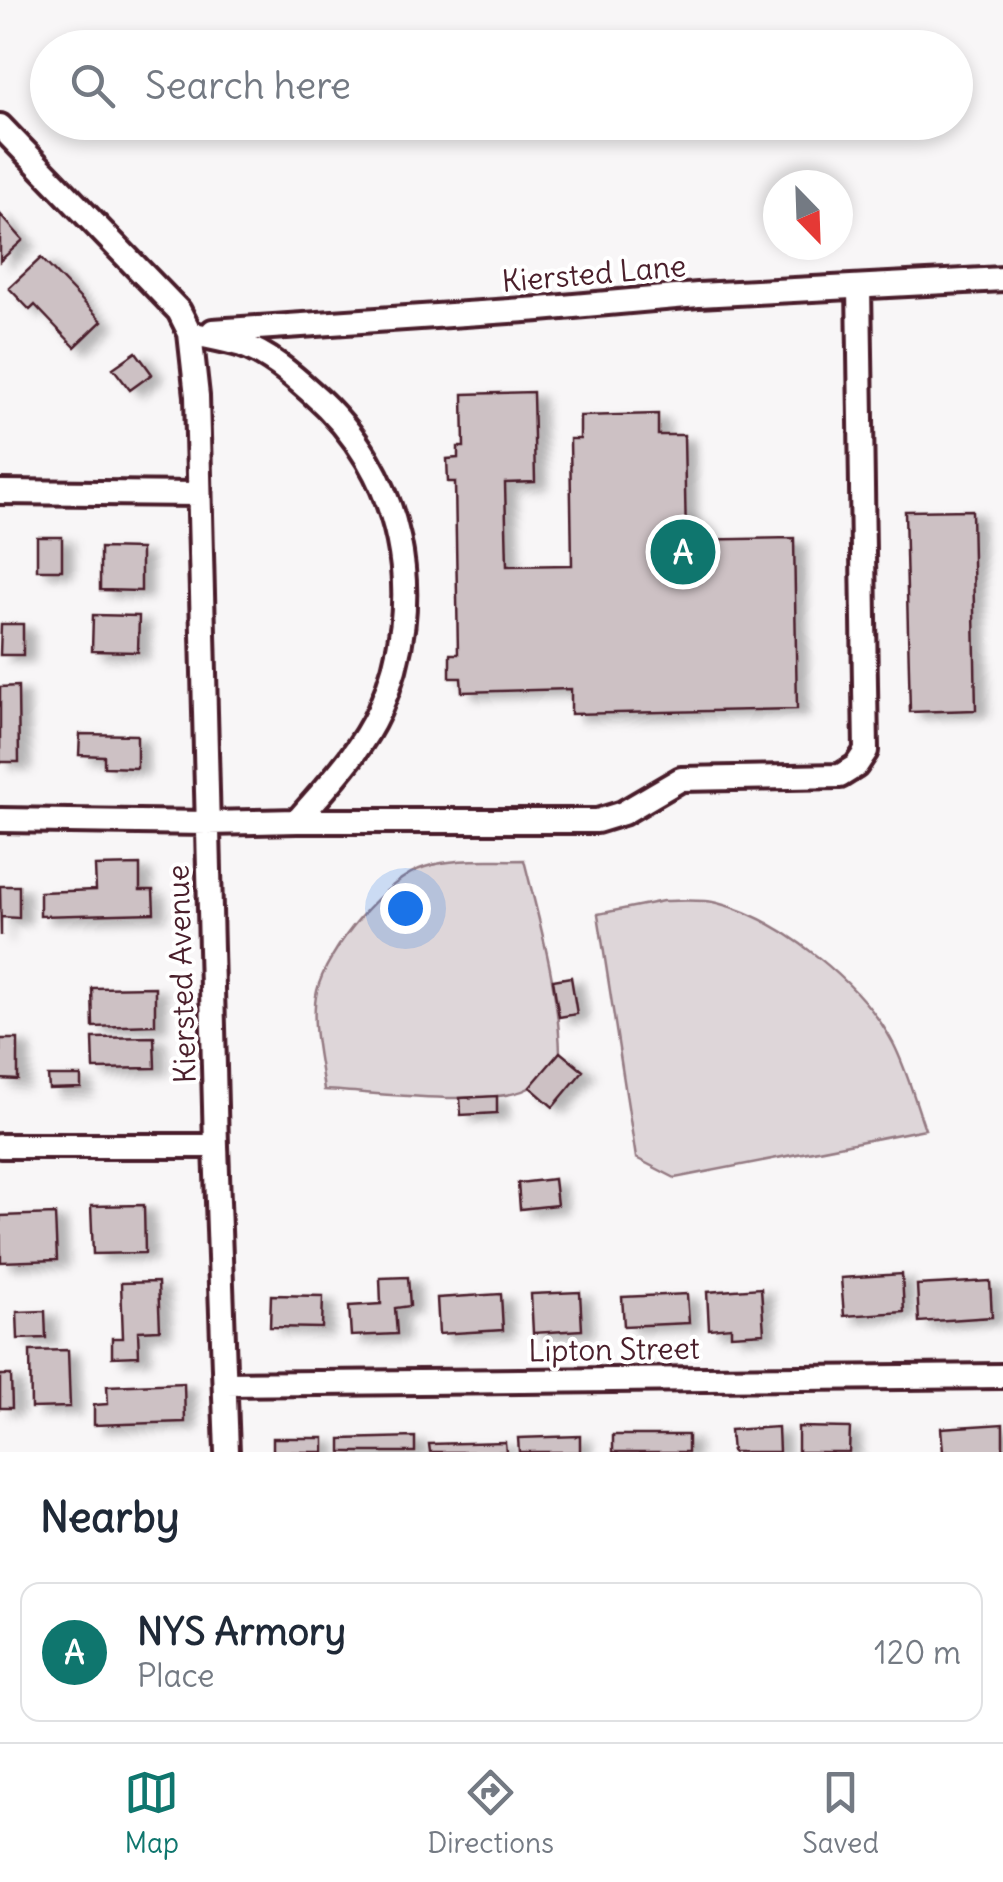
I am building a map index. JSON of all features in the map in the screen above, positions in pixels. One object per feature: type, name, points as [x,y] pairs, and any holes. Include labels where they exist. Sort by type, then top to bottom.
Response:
[{"type":"street","points":[[0,126],[179,311],[190,333],[244,346],[288,371],[335,412],[370,460],[393,514],[405,570],[402,633],[393,674],[378,714],[344,767],[296,821]]},
{"type":"street","name":"Kiersted Lane","points":[[190,333],[698,295],[1003,279]]},
{"type":"street","points":[[0,820],[596,821],[623,814],[682,779],[840,776],[856,766],[866,751],[859,287]]},
{"type":"street","name":"Kiersted Avenue","points":[[190,333],[196,396],[227,1452]]},
{"type":"street","points":[[0,492],[198,494]]},
{"type":"street","points":[[0,1146],[216,1146]]},
{"type":"street","name":"Lipton Street","points":[[226,1384],[1003,1376]]},
{"type":"shaded area","points":[[524,860],[547,955],[559,1027],[560,1052],[542,1076],[529,1088],[488,1097],[324,1090],[315,1028],[317,991],[332,956],[360,918],[393,885],[425,867],[462,861]]},
{"type":"shaded area","points":[[663,901],[711,902],[742,911],[793,939],[841,977],[862,998],[893,1043],[925,1129],[675,1178],[636,1158],[598,914]]},
{"type":"building","points":[[0,214],[23,240],[0,261]]},
{"type":"building","points":[[41,258],[102,321],[75,347],[35,305],[30,310],[9,288]]},
{"type":"building","points":[[136,352],[152,374],[130,390],[113,368]]},
{"type":"building","points":[[533,392],[535,482],[505,483],[507,566],[572,565],[570,439],[580,439],[580,416],[658,414],[658,435],[684,435],[686,540],[794,538],[797,709],[571,714],[571,689],[462,692],[461,678],[450,678],[450,654],[458,654],[455,482],[448,482],[447,459],[458,458],[458,447],[464,447],[463,394]]},
{"type":"building","points":[[972,510],[976,710],[910,712],[905,511]]},
{"type":"building","points":[[37,537],[62,537],[62,570],[37,570]]},
{"type":"building","points":[[100,548],[141,549],[141,591],[100,590]]},
{"type":"building","points":[[93,615],[139,616],[138,652],[92,651]]},
{"type":"building","points":[[1,624],[23,624],[23,655],[0,655]]},
{"type":"building","points":[[18,686],[19,762],[0,762],[0,687]]},
{"type":"building","points":[[80,734],[137,735],[137,768],[104,767],[104,756],[79,755]]},
{"type":"building","points":[[140,865],[140,890],[153,890],[154,913],[40,916],[40,892],[96,890],[95,866]]},
{"type":"building","points":[[0,886],[19,886],[19,918],[1,917],[1,936]]},
{"type":"building","points":[[571,977],[577,1014],[559,1017],[553,980]]},
{"type":"building","points":[[155,987],[155,1025],[93,1027],[92,988]]},
{"type":"building","points":[[154,1037],[155,1068],[94,1069],[93,1038]]},
{"type":"building","points":[[0,1039],[18,1039],[18,1080],[0,1079]]},
{"type":"building","points":[[560,1052],[583,1071],[553,1107],[530,1087]]},
{"type":"building","points":[[48,1076],[81,1076],[81,1088],[49,1089]]},
{"type":"building","points":[[497,1096],[497,1113],[461,1115],[460,1098]]},
{"type":"building","points":[[554,1179],[557,1205],[520,1209],[518,1183]]},
{"type":"building","points":[[144,1205],[145,1253],[93,1254],[91,1206]]},
{"type":"building","points":[[55,1214],[57,1260],[1,1262],[0,1216]]},
{"type":"building","points":[[902,1274],[904,1312],[844,1316],[841,1278]]},
{"type":"building","points":[[408,1277],[410,1306],[395,1308],[397,1334],[351,1336],[349,1306],[381,1304],[380,1278]]},
{"type":"building","points":[[990,1281],[992,1317],[919,1322],[917,1285]]},
{"type":"building","points":[[158,1282],[160,1330],[138,1331],[139,1356],[112,1357],[112,1338],[123,1338],[121,1283]]},
{"type":"building","points":[[761,1288],[764,1333],[731,1335],[731,1327],[709,1329],[707,1292]]},
{"type":"building","points":[[580,1292],[582,1330],[533,1333],[531,1294]]},
{"type":"building","points":[[501,1294],[503,1330],[439,1334],[437,1298]]},
{"type":"building","points":[[687,1294],[689,1323],[624,1326],[622,1297]]},
{"type":"building","points":[[271,1295],[323,1296],[322,1328],[270,1327]]},
{"type":"building","points":[[45,1311],[46,1338],[18,1339],[17,1312]]},
{"type":"building","points":[[68,1350],[70,1407],[31,1408],[30,1351]]},
{"type":"building","points":[[0,1375],[11,1375],[12,1408],[0,1408]]},
{"type":"building","points":[[184,1383],[185,1422],[94,1425],[94,1405],[108,1404],[107,1386]]},
{"type":"building","points":[[1003,1424],[1003,1452],[943,1452],[941,1428]]},
{"type":"building","points":[[778,1427],[779,1452],[732,1452],[730,1430]]},
{"type":"building","points":[[798,1427],[850,1428],[849,1452],[798,1452]]},
{"type":"building","points":[[613,1435],[688,1435],[688,1452],[613,1452]]},
{"type":"building","points":[[580,1436],[580,1452],[519,1452],[518,1438]]},
{"type":"building","points":[[415,1437],[415,1452],[341,1452],[341,1439]]},
{"type":"building","points":[[273,1438],[324,1438],[324,1452],[273,1452]]},
{"type":"building","points":[[505,1442],[506,1452],[430,1452],[429,1444]]},
{"type":"place","name":"NYS Armory","points":[[683,552]]}]
